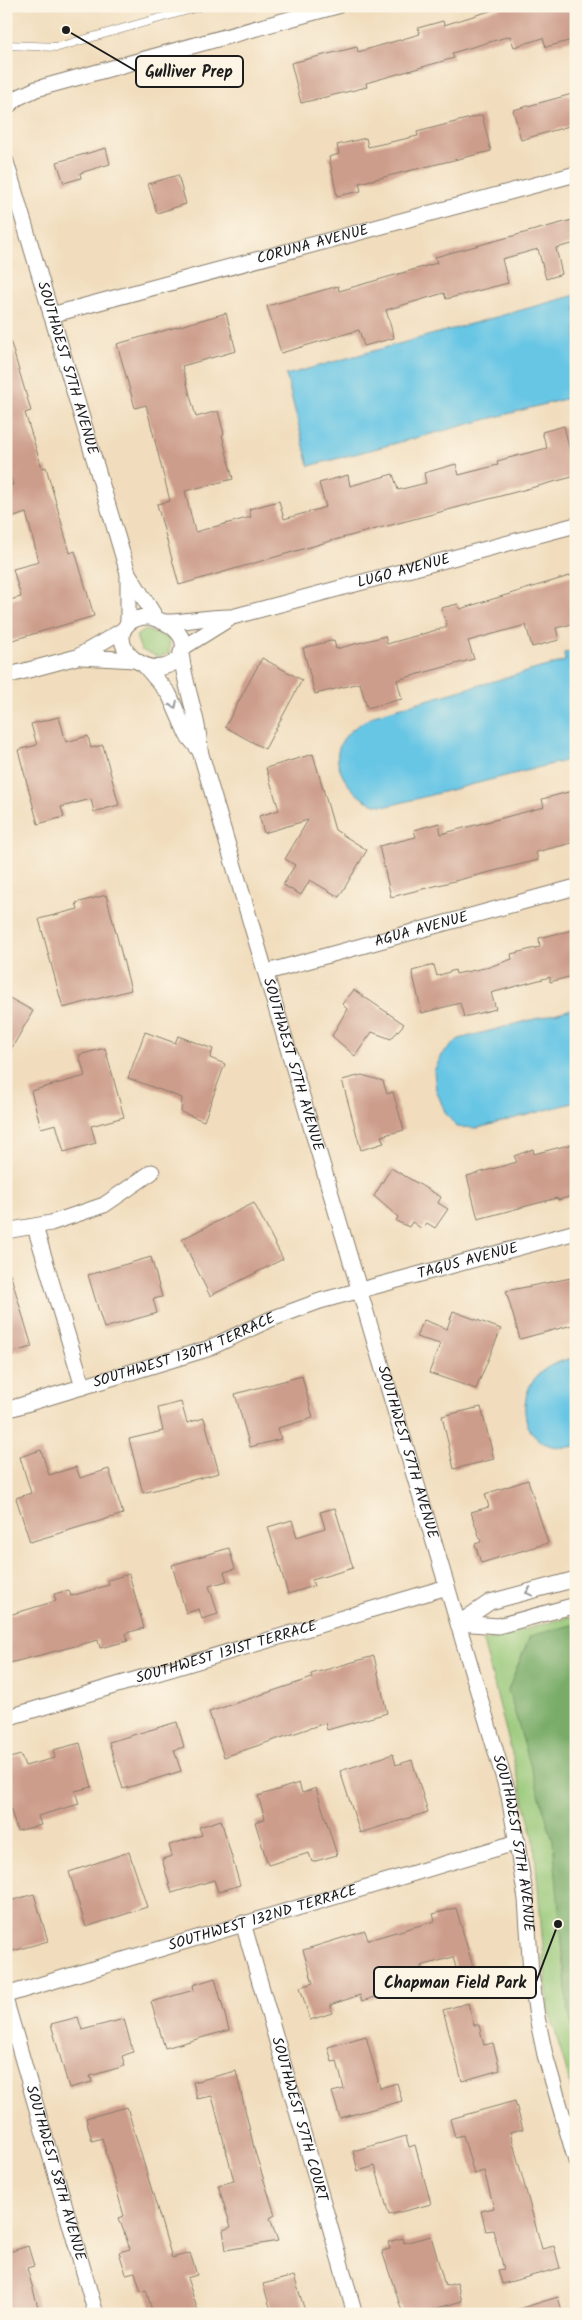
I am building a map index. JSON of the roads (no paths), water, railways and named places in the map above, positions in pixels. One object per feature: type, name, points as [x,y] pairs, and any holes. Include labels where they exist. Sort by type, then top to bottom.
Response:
[{"type":"street","points":[[6,108],[17,98],[36,90],[337,6]]},
{"type":"street","name":"SOUTHWEST 57TH AVENUE","points":[[6,162],[128,573],[161,620]]},
{"type":"street","name":"CORUNA AVENUE","points":[[51,316],[576,174]]},
{"type":"street","name":"LUGO AVENUE","points":[[232,617],[576,525]]},
{"type":"street","name":"SOUTHWEST 57TH AVENUE","points":[[126,627],[128,573]]},
{"type":"street","points":[[6,676],[76,657],[139,618],[183,622],[219,616],[232,617]]},
{"type":"street","points":[[76,657],[140,663],[154,668],[167,666],[174,663],[182,650],[232,617]]},
{"type":"street","points":[[161,620],[181,634],[182,650]]},
{"type":"street","points":[[126,627],[124,645],[140,663]]},
{"type":"street","name":"SOUTHWEST 57TH AVENUE","points":[[182,650],[184,679],[200,729],[200,751],[497,1750],[518,1842],[526,1899],[531,1973],[537,2017],[545,2055],[576,2161]]},
{"type":"street","name":"SOUTHWEST 57TH AVENUE","points":[[140,663],[169,694],[187,735],[200,751]]},
{"type":"street","name":"AGUA AVENUE","points":[[267,972],[576,887]]},
{"type":"street","points":[[6,1231],[35,1227],[104,1205],[152,1172]]},
{"type":"street","points":[[35,1227],[83,1387]]},
{"type":"street","name":"TAGUS AVENUE","points":[[361,1291],[576,1232]]},
{"type":"street","name":"SOUTHWEST 130TH TERRACE","points":[[6,1410],[200,1351],[280,1316],[320,1301],[361,1291]]},
{"type":"street","points":[[459,1622],[490,1602],[576,1579]]},
{"type":"street","name":"SOUTHWEST 131ST TERRACE","points":[[6,1718],[447,1587]]},
{"type":"street","points":[[459,1622],[498,1626],[576,1605]]},
{"type":"street","name":"SOUTHWEST 132ND TERRACE","points":[[6,1995],[518,1842]]},
{"type":"street","name":"SOUTHWEST 57TH COURT","points":[[243,1923],[355,2314]]},
{"type":"street","name":"SOUTHWEST 58TH AVENUE","points":[[6,2002],[96,2314]]},
{"type":"lane","points":[[6,45],[58,47],[202,6]]},
{"type":"water","points":[[576,295],[576,396],[309,466],[286,375]]},
{"type":"water","points":[[576,650],[576,758],[388,806],[365,800],[347,783],[342,775],[338,759],[341,743],[352,730],[377,714],[565,661],[564,653]]},
{"type":"water","points":[[576,1008],[576,1102],[478,1128],[457,1127],[446,1114],[436,1090],[434,1071],[442,1055],[459,1039]]},
{"type":"water","points":[[576,1357],[576,1446],[550,1445],[535,1437],[530,1430],[525,1413],[526,1396],[533,1381],[542,1371],[558,1362]]},
{"type":"place","name":"Gulliver Prep","points":[[66,30]]},
{"type":"place","name":"Chapman Field Park","points":[[558,1924]]}]
